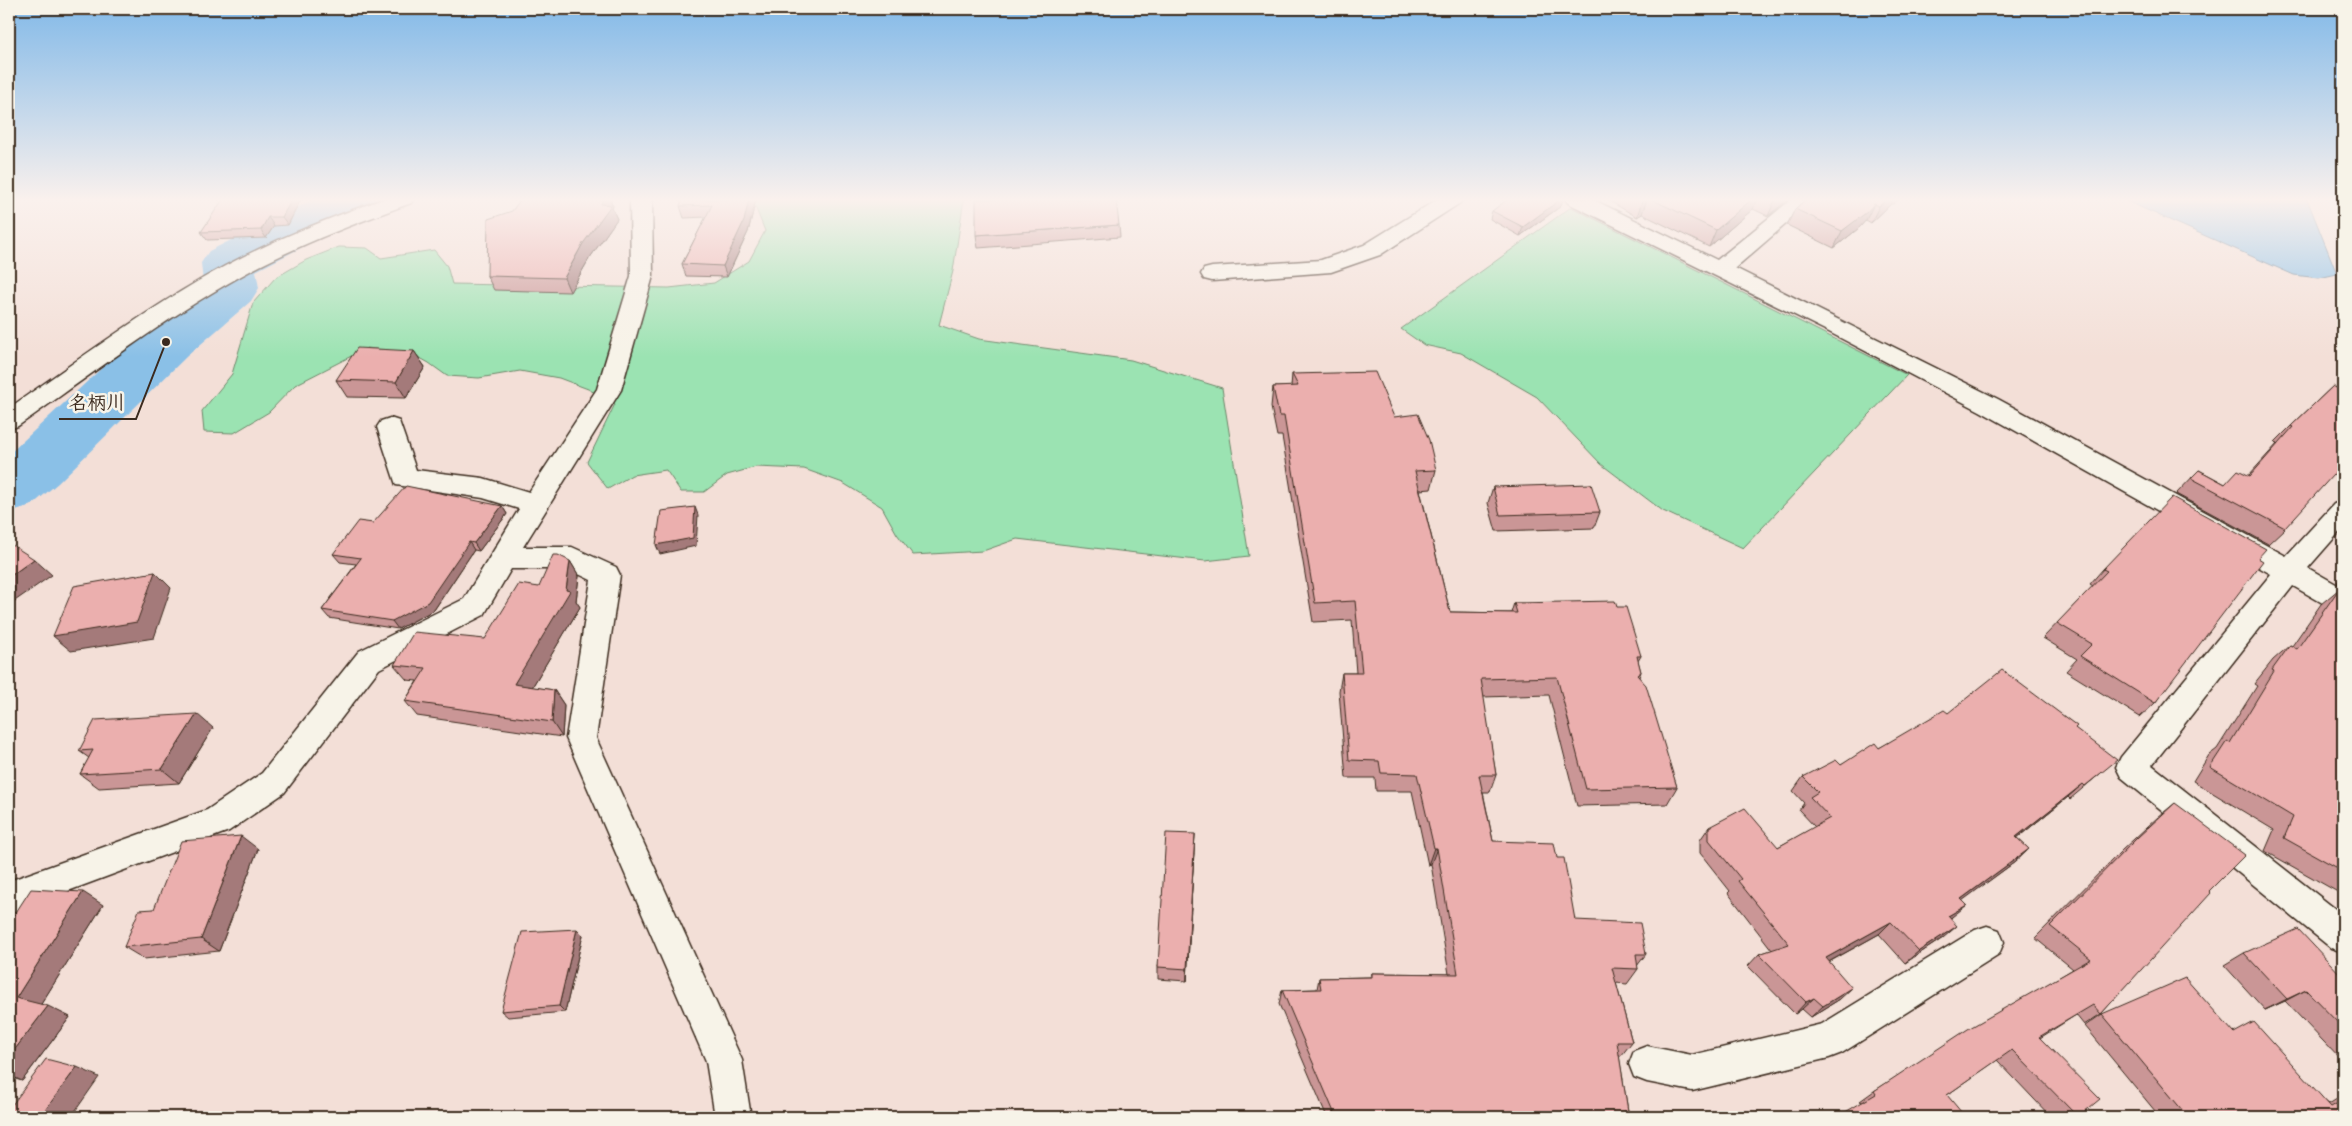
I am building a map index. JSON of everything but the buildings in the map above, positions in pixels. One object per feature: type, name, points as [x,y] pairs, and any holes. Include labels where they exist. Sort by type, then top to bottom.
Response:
[{"type":"street","points":[[9,420],[146,324],[229,274],[274,252]]},
{"type":"street","points":[[9,897],[218,821],[273,783],[368,660],[474,607],[535,504],[609,390],[642,276],[642,252]]},
{"type":"street","points":[[1212,274],[1323,267],[1368,252]]},
{"type":"street","points":[[1682,252],[1837,327],[1989,405],[2343,601]]},
{"type":"street","points":[[1719,270],[1741,252]]},
{"type":"street","points":[[390,426],[405,478],[483,488],[535,504]]},
{"type":"street","points":[[2343,511],[2289,571],[2132,767],[2343,936]]},
{"type":"street","points":[[504,558],[572,558],[606,575],[582,738],[724,1060],[732,1117]]},
{"type":"street","points":[[1647,1064],[1692,1073],[1829,1040],[1987,942]]},
{"type":"green space","points":[[327,252],[372,252],[381,258],[435,252],[447,266],[452,284],[669,288],[714,283],[749,261],[754,252],[956,252],[939,325],[979,339],[1131,360],[1222,388],[1249,556],[1205,561],[1017,539],[983,551],[913,555],[897,534],[882,507],[843,483],[804,469],[756,467],[727,475],[704,492],[681,492],[666,470],[632,475],[608,489],[587,462],[615,404],[588,389],[559,378],[520,371],[479,378],[447,376],[411,353],[367,348],[295,385],[269,412],[234,433],[204,432],[202,411],[232,374],[253,303],[275,278],[306,260]]},
{"type":"green space","points":[[1509,252],[1660,252],[1907,375],[1743,548],[1663,511],[1601,464],[1537,397],[1461,353],[1424,345],[1401,329]]},
{"type":"water","points":[[2241,252],[2328,252],[2337,274],[2319,278],[2294,275]]},
{"type":"waterway","points":[[9,488],[36,467],[166,342],[231,288],[228,263],[251,252]]},
{"type":"place","name":"名柄川","points":[[166,342]]}]
